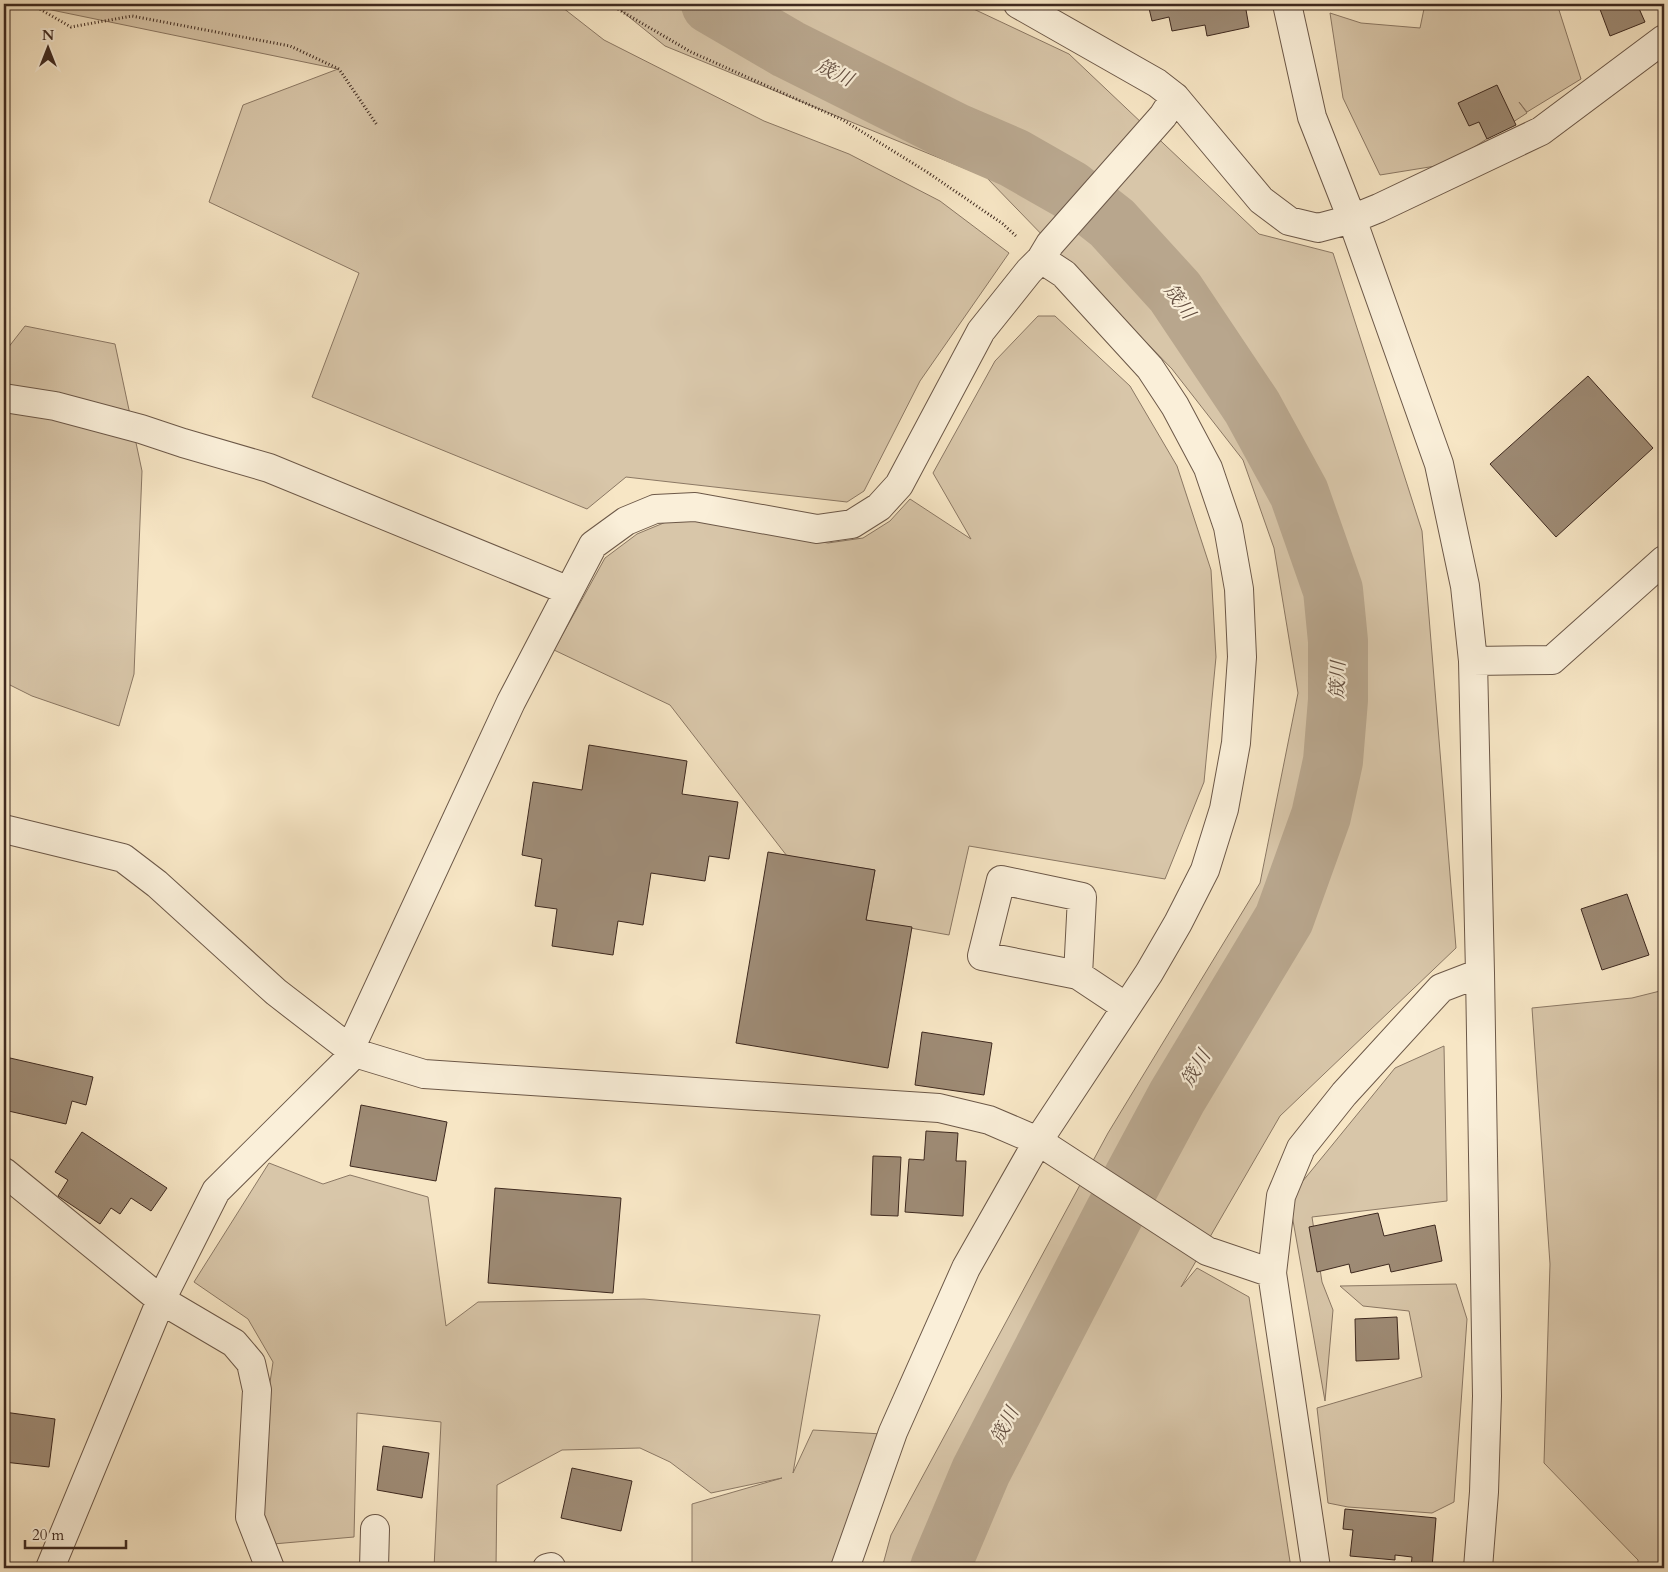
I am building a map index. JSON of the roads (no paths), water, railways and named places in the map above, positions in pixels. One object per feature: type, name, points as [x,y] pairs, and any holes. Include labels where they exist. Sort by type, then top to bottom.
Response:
[{"type":"street","points":[[1018,4],[1157,83],[1169,107],[1262,200],[1289,221],[1318,228],[1352,219],[1409,195],[1541,131],[1664,39]]},
{"type":"street","points":[[1287,4],[1312,117],[1352,219],[1439,464],[1465,586],[1473,662],[1487,1396],[1484,1492],[1478,1568]]},
{"type":"street","points":[[50,1568],[161,1300],[216,1191],[352,1051],[511,702],[594,544],[626,521],[655,509],[695,507],[817,529],[852,524],[879,507],[899,485],[981,331],[1029,271],[1169,107]]},
{"type":"street","points":[[845,1568],[893,1432],[966,1268],[1038,1141],[1126,1007],[1178,923],[1205,870],[1224,809],[1236,743],[1241,667],[1239,589],[1228,527],[1208,468],[1175,406],[1150,368],[1045,252]]},
{"type":"street","points":[[4,398],[56,406],[141,429],[269,468],[569,591]]},
{"type":"street","points":[[1473,662],[1552,660],[1664,560]]},
{"type":"street","points":[[4,829],[123,858],[157,884],[276,992],[352,1051],[424,1074],[939,1108],[990,1120],[1038,1141],[1207,1251],[1272,1273]]},
{"type":"street","points":[[1316,1568],[1272,1273],[1281,1196],[1301,1148],[1344,1094],[1442,988],[1480,973]]},
{"type":"street","points":[[1078,975],[1126,1007]]},
{"type":"street","points":[[4,1172],[161,1300],[234,1343],[251,1363],[257,1390],[250,1517],[270,1568]]},
{"type":"street","points":[[374,1568],[375,1529]]},
{"type":"waterway","name":"筬川","points":[[711,4],[788,49],[956,133],[1014,158],[1070,190],[1112,223],[1175,292],[1252,407],[1299,493],[1333,590],[1338,641],[1338,700],[1333,761],[1321,816],[1284,919],[1177,1097],[1114,1214],[981,1471],[940,1568]]}]
